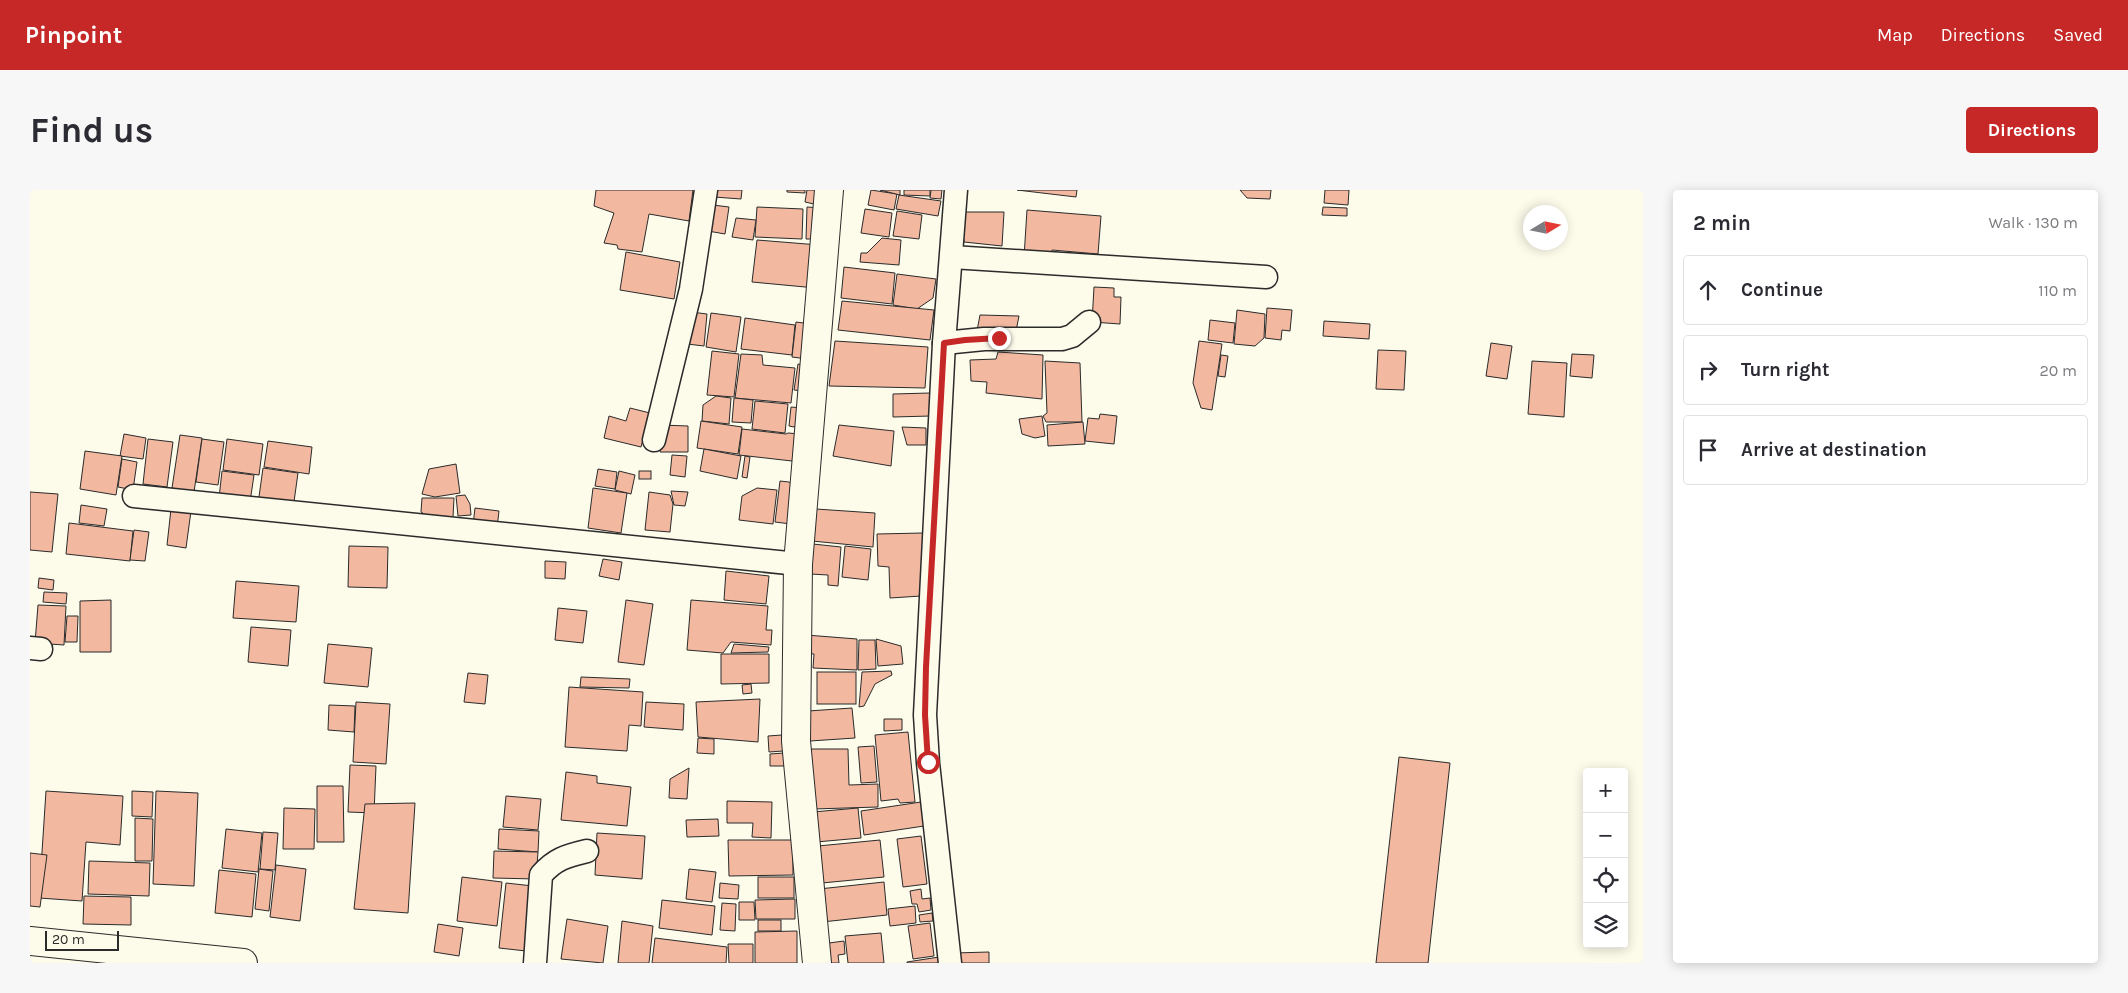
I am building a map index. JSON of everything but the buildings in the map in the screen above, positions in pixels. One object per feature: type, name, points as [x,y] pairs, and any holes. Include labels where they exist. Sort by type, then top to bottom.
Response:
[{"type":"main road","points":[[817,963],[796,741],[798,564],[829,190]]},
{"type":"main road","points":[[30,941],[243,963]]},
{"type":"street","points":[[654,440],[691,288],[706,190]]},
{"type":"street","points":[[950,963],[928,762],[925,715],[944,343],[956,190]]},
{"type":"street","points":[[952,257],[1266,277]]},
{"type":"street","points":[[944,343],[984,339],[1062,339],[1072,336],[1089,322]]},
{"type":"street","points":[[134,496],[798,564]]},
{"type":"street","points":[[535,963],[541,876],[562,857],[587,851]]},
{"type":"route","points":[[928,762],[925,715],[926,667],[944,343],[956,340],[999,338]]}]
